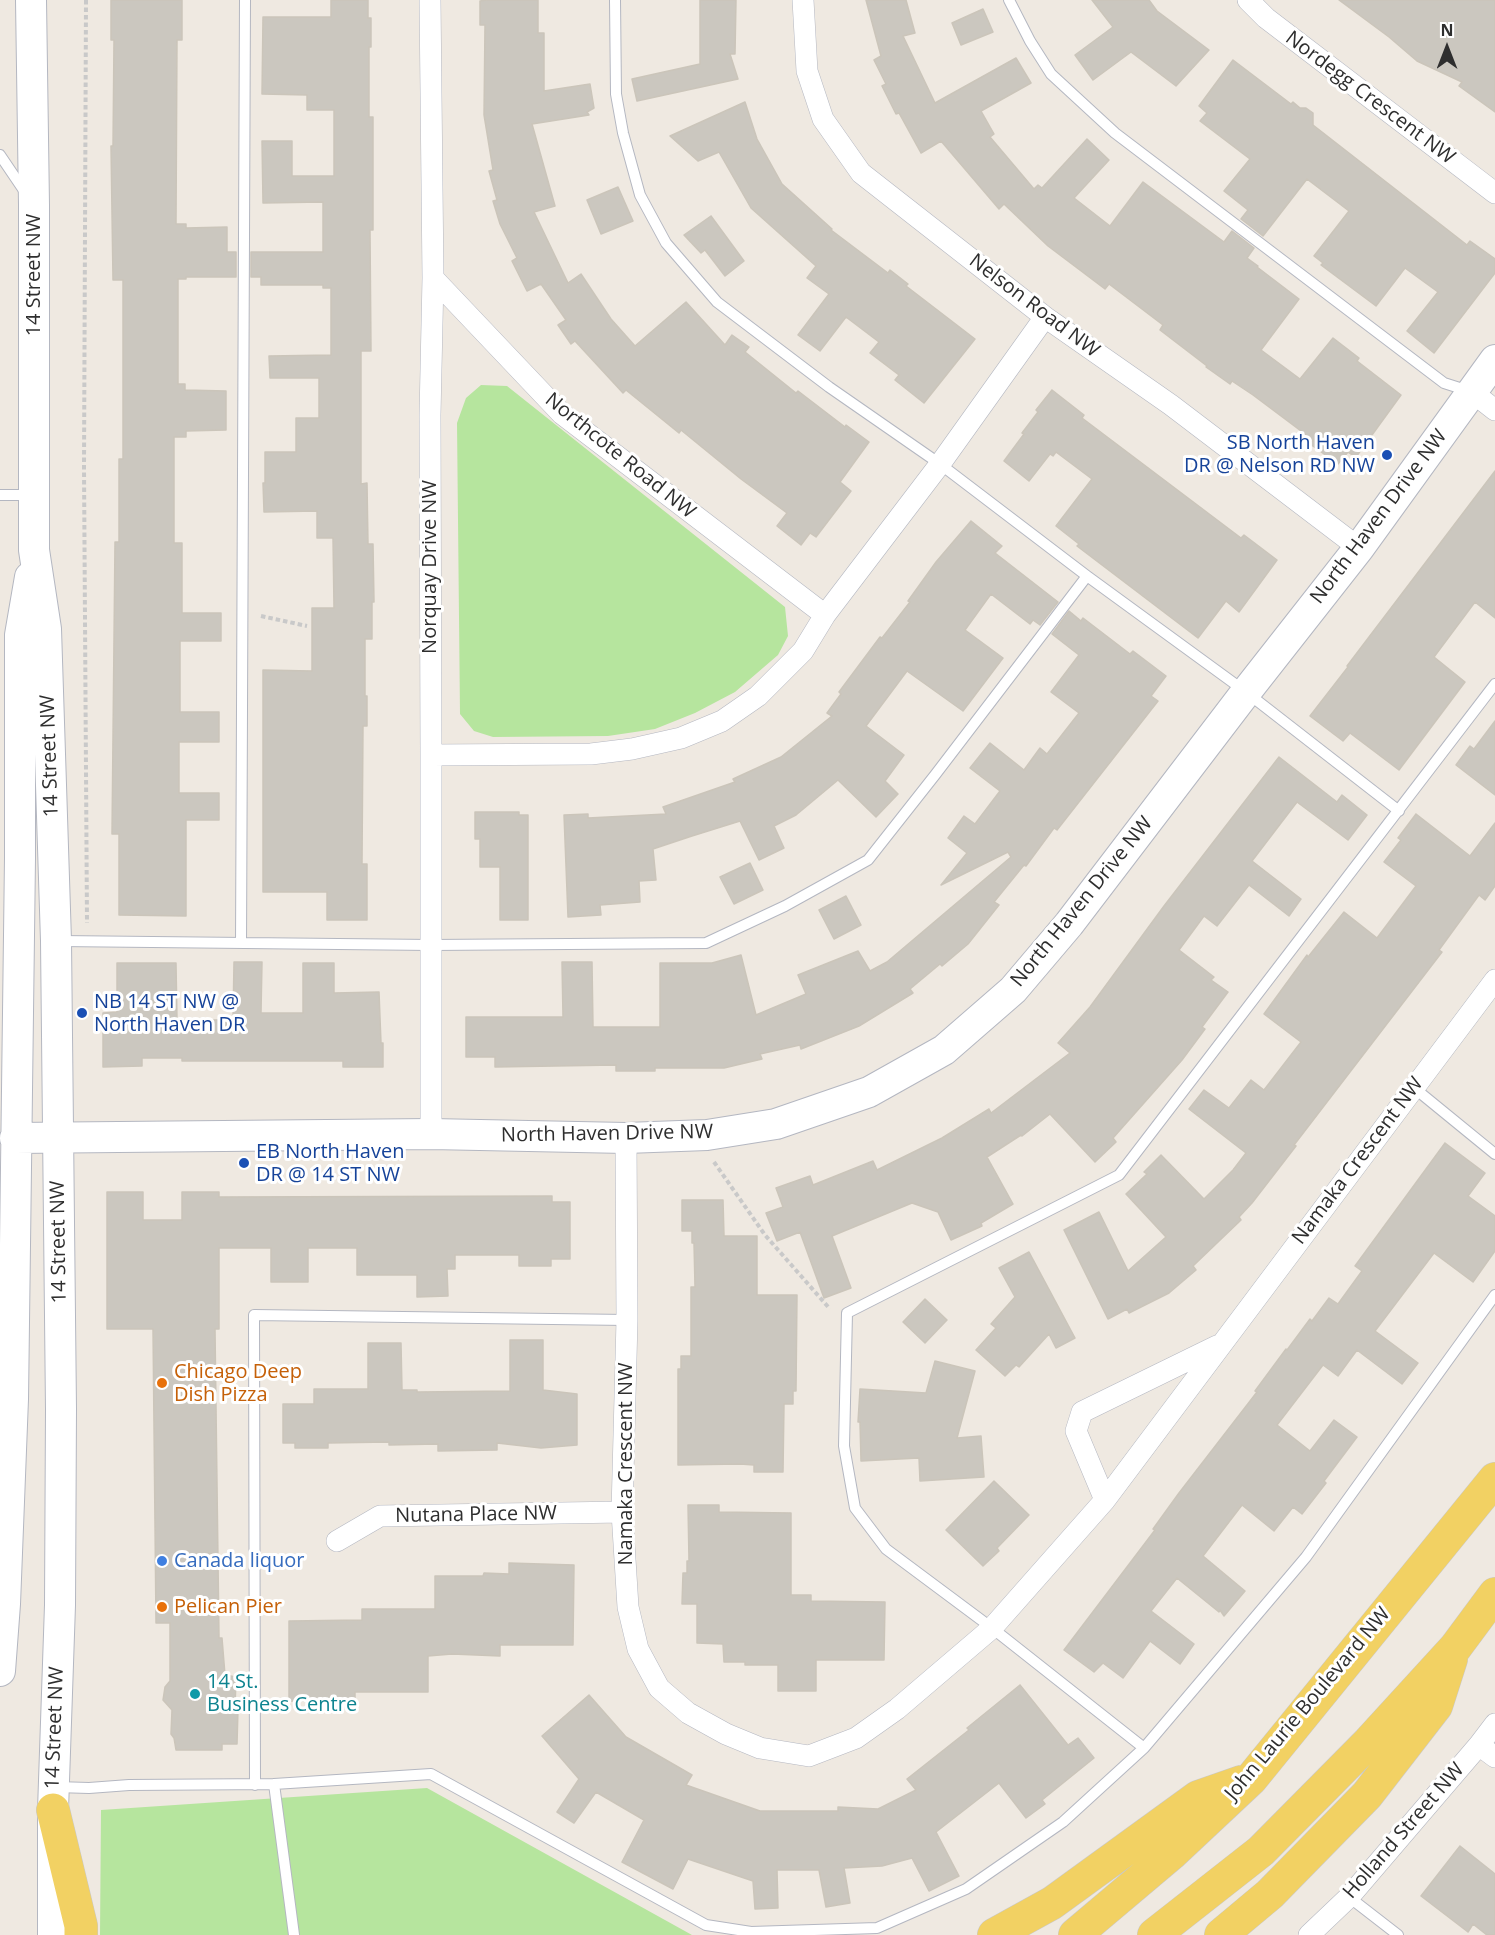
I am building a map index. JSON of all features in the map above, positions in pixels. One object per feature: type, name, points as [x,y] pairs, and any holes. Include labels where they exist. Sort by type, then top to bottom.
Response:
[{"type":"main road","name":"14 Street NW","points":[[31,0],[34,205],[34,550],[46,629],[56,941],[61,1409],[60,1605],[53,1798],[53,1935]]},
{"type":"main road","name":"North Haven Drive NW","points":[[8,1138],[431,1134],[626,1138],[707,1135],[776,1124],[869,1092],[944,1050],[1020,982],[1069,924],[1359,548],[1495,360]]},
{"type":"main road","name":"14 Street NW","points":[[0,1671],[13,1399],[7,1343],[8,1138],[20,635],[34,550]]},
{"type":"main road","name":"John Laurie Boulevard NW","points":[[1075,1935],[1171,1854],[1251,1779],[1495,1479]]},
{"type":"main road","points":[[1154,1935],[1260,1851],[1369,1742],[1455,1648],[1495,1594]]},
{"type":"main road","points":[[1221,1935],[1270,1894],[1367,1795],[1436,1706],[1455,1648]]},
{"type":"main road","points":[[994,1935],[1052,1903],[1198,1797],[1251,1779]]},
{"type":"main road","points":[[53,1798],[81,1926],[81,1935]]},
{"type":"street","name":"Norquay Drive NW","points":[[430,0],[433,278],[429,415],[431,1134]]},
{"type":"street","name":"Nelson Road NW","points":[[803,0],[807,71],[823,119],[861,173],[1045,317],[1171,405],[1359,548]]},
{"type":"street","name":"Nordegg Crescent NW","points":[[1248,0],[1266,18],[1495,193]]},
{"type":"street","name":"Northcote Road NW","points":[[433,278],[562,414],[825,615]]},
{"type":"street","points":[[431,755],[591,754],[632,749],[681,738],[722,721],[758,696],[803,651],[825,615],[940,464],[1045,317]]},
{"type":"street","points":[[1472,392],[1495,410]]},
{"type":"street","name":"Namaka Crescent NW","points":[[626,1138],[627,1320],[622,1512],[628,1607],[638,1649],[659,1688],[688,1713],[726,1734],[760,1748],[809,1756],[856,1738],[897,1709],[992,1628],[1105,1500],[1495,980]]},
{"type":"street","name":"Namaka Crescent NW","points":[[1105,1500],[1076,1431],[1082,1412],[1222,1344]]},
{"type":"street","name":"Nutana Place NW","points":[[337,1541],[380,1516],[622,1512]]},
{"type":"street","name":"Holland Street NW","points":[[1309,1935],[1349,1897],[1487,1751],[1495,1724]]},
{"type":"lane","points":[[241,944],[245,0]]},
{"type":"lane","points":[[615,0],[616,94],[623,133],[640,195],[666,243],[717,302],[829,387],[940,464],[1087,576],[1246,692],[1399,810]]},
{"type":"lane","points":[[1009,0],[1030,41],[1051,74],[1115,133],[1444,383],[1472,392]]},
{"type":"lane","points":[[0,155],[34,205]]},
{"type":"lane","points":[[0,495],[34,495]]},
{"type":"lane","points":[[56,941],[431,945],[706,943],[785,906],[868,860],[1087,576]]},
{"type":"lane","points":[[1144,1748],[992,1628],[886,1549],[855,1508],[844,1446],[847,1313],[1119,1175],[1495,684]]},
{"type":"lane","points":[[1413,1088],[1495,1154]]},
{"type":"lane","points":[[53,1798],[89,1788],[129,1785],[274,1785],[431,1774],[706,1925],[751,1932],[877,1929],[966,1889],[1063,1822],[1144,1748],[1306,1557],[1495,1295]]},
{"type":"lane","points":[[255,1785],[254,1315],[627,1320]]},
{"type":"lane","points":[[274,1785],[294,1935]]},
{"type":"lane","points":[[1349,1897],[1398,1935]]},
{"type":"path","points":[[86,0],[84,468],[87,927]]},
{"type":"path","points":[[242,605],[262,617],[307,626]]},
{"type":"path","points":[[707,1135],[709,1155],[765,1234],[847,1328]]},
{"type":"green space","points":[[481,385],[507,386],[785,607],[788,636],[778,655],[735,692],[695,713],[655,729],[608,736],[493,737],[474,731],[460,714],[457,423],[466,398]]},
{"type":"green space","points":[[427,1788],[692,1935],[100,1935],[101,1810]]},
{"type":"building","points":[[111,0],[182,0],[182,40],[177,40],[176,224],[186,224],[186,228],[227,227],[227,252],[236,252],[236,277],[178,279],[178,384],[185,384],[185,390],[226,391],[226,430],[186,431],[186,437],[174,437],[174,543],[182,543],[182,613],[221,613],[221,641],[180,641],[180,712],[219,712],[219,742],[179,742],[179,793],[219,793],[219,820],[186,820],[186,916],[119,915],[119,834],[112,834],[115,542],[119,542],[119,459],[123,459],[123,280],[113,280],[111,146],[113,146],[114,40],[111,40]]},
{"type":"building","points":[[331,0],[368,0],[368,18],[371,18],[369,117],[373,117],[373,230],[370,230],[371,351],[361,351],[361,484],[367,483],[368,544],[373,544],[374,602],[372,602],[372,639],[365,639],[367,726],[363,726],[362,864],[367,864],[367,920],[327,920],[327,892],[263,892],[263,670],[312,671],[312,608],[334,608],[333,538],[317,538],[317,511],[264,512],[265,452],[296,452],[296,418],[319,418],[319,378],[270,378],[269,356],[331,355],[331,288],[323,288],[323,285],[261,285],[261,277],[251,277],[251,252],[323,252],[323,202],[263,203],[262,141],[292,141],[292,176],[334,176],[334,110],[307,110],[307,95],[262,94],[263,17],[331,17]]},
{"type":"building","points":[[538,0],[538,33],[544,33],[544,91],[590,84],[594,108],[587,112],[589,115],[532,124],[555,206],[534,212],[568,283],[581,274],[611,319],[635,346],[686,302],[725,345],[732,335],[749,347],[745,352],[796,393],[798,391],[845,427],[846,425],[869,442],[840,482],[851,491],[816,537],[810,533],[801,545],[777,526],[787,513],[681,430],[679,433],[626,390],[623,393],[575,341],[571,344],[558,325],[566,320],[541,284],[527,291],[512,261],[517,258],[500,224],[493,201],[497,200],[489,171],[493,170],[484,115],[485,25],[480,25],[480,1]]},
{"type":"building","points":[[700,0],[736,0],[735,54],[730,54],[738,79],[637,101],[632,79],[700,64]]},
{"type":"building","points":[[866,0],[906,0],[915,33],[903,36],[935,103],[1016,58],[1031,83],[981,111],[994,134],[990,137],[1034,189],[1038,185],[1042,188],[1087,139],[1109,160],[1074,198],[1110,226],[1143,182],[1224,242],[1232,231],[1254,248],[1247,258],[1299,299],[1261,350],[1300,379],[1333,338],[1359,358],[1357,361],[1401,395],[1356,457],[1348,452],[1338,464],[1310,444],[1313,440],[1253,395],[1232,381],[1230,384],[1206,367],[1160,330],[1163,325],[1109,284],[1105,289],[1048,246],[1004,204],[999,209],[941,141],[921,153],[899,113],[896,114],[882,86],[886,84],[874,60],[881,56]]},
{"type":"building","points":[[1092,0],[1149,0],[1157,11],[1209,50],[1176,86],[1131,52],[1093,80],[1075,55],[1113,27]]},
{"type":"building","points":[[1339,0],[1495,0],[1495,112],[1459,86],[1462,82],[1417,61]]},
{"type":"building","points":[[983,9],[993,32],[961,45],[952,23]]},
{"type":"building","points":[[1233,60],[1291,104],[1293,102],[1300,108],[1306,108],[1313,113],[1313,125],[1467,245],[1470,241],[1495,259],[1495,273],[1434,353],[1407,331],[1438,292],[1405,268],[1376,306],[1321,265],[1323,263],[1314,256],[1349,211],[1307,179],[1263,236],[1241,219],[1248,210],[1224,191],[1250,159],[1200,121],[1207,113],[1199,106]]},
{"type":"building","points":[[745,102],[757,139],[782,184],[831,230],[888,273],[890,270],[908,284],[906,286],[975,339],[924,403],[895,380],[899,375],[870,353],[879,342],[846,317],[820,351],[798,335],[829,294],[807,278],[816,266],[751,208],[719,152],[698,161],[670,136]]},
{"type":"building","points":[[618,187],[633,221],[601,234],[587,200]]},
{"type":"building","points":[[711,216],[744,261],[725,276],[705,250],[701,253],[684,235]]},
{"type":"building","points":[[1052,390],[1084,415],[1082,418],[1241,538],[1244,535],[1277,560],[1239,612],[1226,601],[1198,638],[1077,546],[1079,544],[1056,526],[1092,479],[1056,452],[1053,456],[1050,454],[1029,481],[1004,461],[1038,412],[1036,410]]},
{"type":"building","points":[[1495,471],[1495,618],[1475,602],[1434,657],[1465,682],[1399,770],[1350,733],[1343,741],[1310,716]]},
{"type":"building","points":[[971,521],[1002,546],[995,553],[1058,602],[1040,625],[1033,620],[1030,624],[991,594],[965,630],[1003,658],[963,711],[907,671],[866,726],[904,755],[885,781],[898,794],[876,817],[838,780],[796,815],[774,826],[784,848],[759,860],[740,821],[692,836],[653,849],[656,880],[639,881],[640,902],[600,905],[601,915],[568,917],[564,815],[588,814],[588,818],[666,814],[663,807],[735,782],[733,779],[781,757],[832,716],[827,713],[841,694],[839,692],[880,637],[882,638],[910,602],[908,601],[936,562]]},
{"type":"building","points":[[1069,611],[1081,621],[1083,618],[1130,654],[1133,651],[1166,676],[1151,696],[1158,701],[1057,830],[1054,828],[1026,866],[1024,865],[994,902],[999,905],[968,944],[910,989],[913,993],[859,1026],[801,1049],[800,1045],[760,1054],[762,1059],[724,1068],[655,1068],[655,1071],[616,1071],[616,1065],[495,1067],[495,1057],[466,1057],[466,1017],[563,1017],[562,962],[592,962],[593,1027],[660,1027],[660,963],[712,963],[741,955],[756,1015],[806,994],[798,975],[858,951],[870,971],[887,962],[1011,857],[1008,852],[941,885],[967,853],[948,838],[964,816],[975,824],[1000,791],[970,768],[990,743],[1024,770],[1040,748],[1047,754],[1079,713],[1051,692],[1079,655],[1052,634]]},
{"type":"building","points":[[1495,721],[1495,795],[1456,765],[1470,746],[1474,749]]},
{"type":"building","points":[[1279,757],[1337,802],[1342,795],[1367,815],[1348,840],[1297,802],[1252,861],[1301,899],[1289,916],[1249,885],[1217,926],[1204,916],[1179,950],[1214,977],[1211,980],[1228,992],[1202,1027],[1205,1029],[1182,1060],[1113,1138],[1116,1142],[1095,1162],[1050,1114],[1022,1136],[987,1157],[1013,1204],[981,1223],[982,1226],[951,1240],[938,1212],[912,1203],[832,1236],[851,1288],[824,1298],[800,1232],[777,1241],[766,1213],[783,1207],[776,1188],[810,1176],[813,1185],[873,1161],[877,1170],[942,1138],[989,1109],[991,1113],[1070,1053],[1058,1043],[1090,1007],[1164,906]]},
{"type":"building","points":[[475,812],[519,812],[519,815],[528,815],[528,920],[500,920],[500,867],[480,867],[480,839],[475,839]]},
{"type":"building","points":[[1416,814],[1470,856],[1495,823],[1495,886],[1485,900],[1479,895],[1439,950],[1442,952],[1294,1145],[1296,1146],[1239,1217],[1241,1220],[1193,1266],[1196,1270],[1169,1293],[1129,1313],[1127,1309],[1108,1319],[1064,1230],[1099,1212],[1128,1271],[1166,1237],[1126,1194],[1147,1174],[1144,1172],[1161,1155],[1204,1199],[1233,1170],[1246,1153],[1189,1109],[1204,1090],[1229,1108],[1251,1080],[1264,1090],[1301,1042],[1264,1014],[1307,955],[1308,957],[1344,912],[1377,938],[1416,886],[1384,862],[1401,840],[1398,838]]},
{"type":"building","points":[[750,863],[763,890],[734,904],[720,877]]},
{"type":"building","points":[[846,896],[861,925],[834,939],[819,910]]},
{"type":"building","points":[[234,962],[262,962],[261,1013],[303,1013],[303,963],[334,963],[334,993],[379,992],[383,1067],[343,1067],[343,1061],[182,1061],[182,1058],[142,1058],[142,1066],[103,1067],[103,1013],[117,1012],[117,963],[176,963],[177,1020],[233,1020]]},
{"type":"building","points":[[1445,1143],[1485,1173],[1468,1196],[1495,1216],[1495,1251],[1473,1282],[1434,1253],[1375,1331],[1418,1363],[1402,1384],[1357,1350],[1338,1376],[1323,1365],[1277,1425],[1310,1451],[1334,1420],[1357,1437],[1302,1514],[1293,1507],[1274,1531],[1242,1505],[1203,1556],[1245,1591],[1224,1616],[1220,1610],[1219,1612],[1177,1578],[1151,1611],[1194,1644],[1180,1664],[1150,1641],[1123,1678],[1103,1663],[1094,1672],[1064,1650],[1155,1530],[1153,1529],[1179,1493],[1257,1392],[1255,1391],[1286,1349],[1310,1319],[1312,1321],[1329,1298],[1338,1304],[1362,1271],[1355,1266]]},
{"type":"building","points":[[107,1192],[143,1192],[143,1220],[182,1220],[182,1192],[219,1192],[219,1197],[552,1196],[552,1202],[570,1202],[570,1259],[551,1259],[551,1266],[519,1266],[519,1255],[455,1255],[455,1269],[447,1269],[448,1296],[417,1297],[417,1275],[357,1275],[357,1248],[308,1248],[308,1282],[271,1282],[271,1248],[219,1248],[219,1329],[215,1329],[219,1638],[222,1638],[225,1675],[236,1677],[235,1709],[238,1709],[237,1744],[222,1744],[222,1750],[176,1750],[171,1734],[172,1710],[163,1700],[165,1687],[170,1681],[170,1623],[156,1623],[153,1329],[107,1329]]},
{"type":"building","points":[[682,1200],[723,1200],[724,1236],[757,1236],[757,1295],[797,1295],[796,1391],[793,1391],[793,1404],[784,1404],[783,1472],[754,1472],[754,1465],[740,1464],[678,1465],[678,1369],[681,1369],[681,1356],[691,1356],[691,1287],[695,1287],[694,1243],[692,1243],[692,1231],[682,1231]]},
{"type":"building","points":[[1029,1252],[1075,1338],[1056,1348],[1049,1334],[1019,1367],[1016,1365],[1005,1376],[976,1350],[996,1328],[991,1324],[1015,1297],[999,1268]]},
{"type":"building","points":[[925,1299],[947,1320],[925,1343],[903,1322]]},
{"type":"building","points":[[510,1340],[543,1340],[543,1390],[577,1394],[577,1445],[541,1448],[497,1443],[497,1450],[438,1451],[438,1444],[328,1443],[328,1448],[295,1448],[295,1443],[283,1443],[283,1404],[314,1404],[314,1389],[368,1389],[368,1343],[401,1343],[402,1390],[417,1390],[417,1392],[510,1391]]},
{"type":"building","points":[[935,1361],[975,1371],[957,1438],[981,1436],[984,1477],[920,1481],[919,1458],[861,1461],[860,1422],[858,1422],[860,1389],[926,1393]]},
{"type":"building","points":[[994,1481],[1029,1515],[997,1548],[999,1551],[983,1566],[946,1530]]},
{"type":"building","points":[[688,1505],[719,1505],[719,1512],[791,1513],[791,1595],[811,1595],[811,1601],[885,1602],[884,1660],[816,1660],[816,1691],[778,1691],[778,1665],[745,1665],[745,1662],[724,1662],[723,1644],[697,1643],[697,1604],[682,1604],[683,1573],[687,1573],[687,1561],[689,1561]]},
{"type":"building","points":[[509,1563],[574,1565],[573,1645],[500,1645],[500,1656],[452,1654],[428,1656],[428,1692],[355,1692],[355,1701],[289,1701],[289,1621],[362,1620],[362,1609],[435,1609],[435,1576],[509,1574]]},
{"type":"building","points":[[1020,1685],[1068,1745],[1078,1738],[1094,1758],[1042,1800],[1045,1804],[1026,1818],[999,1783],[936,1832],[959,1876],[929,1891],[912,1858],[882,1866],[844,1868],[850,1903],[826,1907],[819,1870],[777,1870],[778,1908],[755,1909],[753,1881],[688,1859],[673,1889],[622,1862],[644,1820],[596,1792],[574,1823],[557,1812],[579,1779],[542,1736],[589,1695],[626,1737],[692,1775],[686,1785],[760,1811],[838,1811],[838,1807],[878,1809],[916,1790],[907,1779],[969,1730],[967,1728]]},
{"type":"building","points":[[1460,1846],[1495,1874],[1495,1935],[1487,1935],[1473,1924],[1468,1932],[1421,1896]]},
{"type":"place","name":"SB North Haven DR @ Nelson RD NW","points":[[1387,455]]},
{"type":"place","name":"NB 14 ST NW @ North Haven DR","points":[[82,1013]]},
{"type":"place","name":"EB North Haven DR @ 14 ST NW","points":[[244,1163]]},
{"type":"place","name":"Chicago Deep Dish Pizza","points":[[162,1383]]},
{"type":"place","name":"Canada liquor","points":[[162,1561]]},
{"type":"place","name":"Pelican Pier","points":[[162,1607]]},
{"type":"place","name":"14 St. Business Centre","points":[[195,1694]]}]
